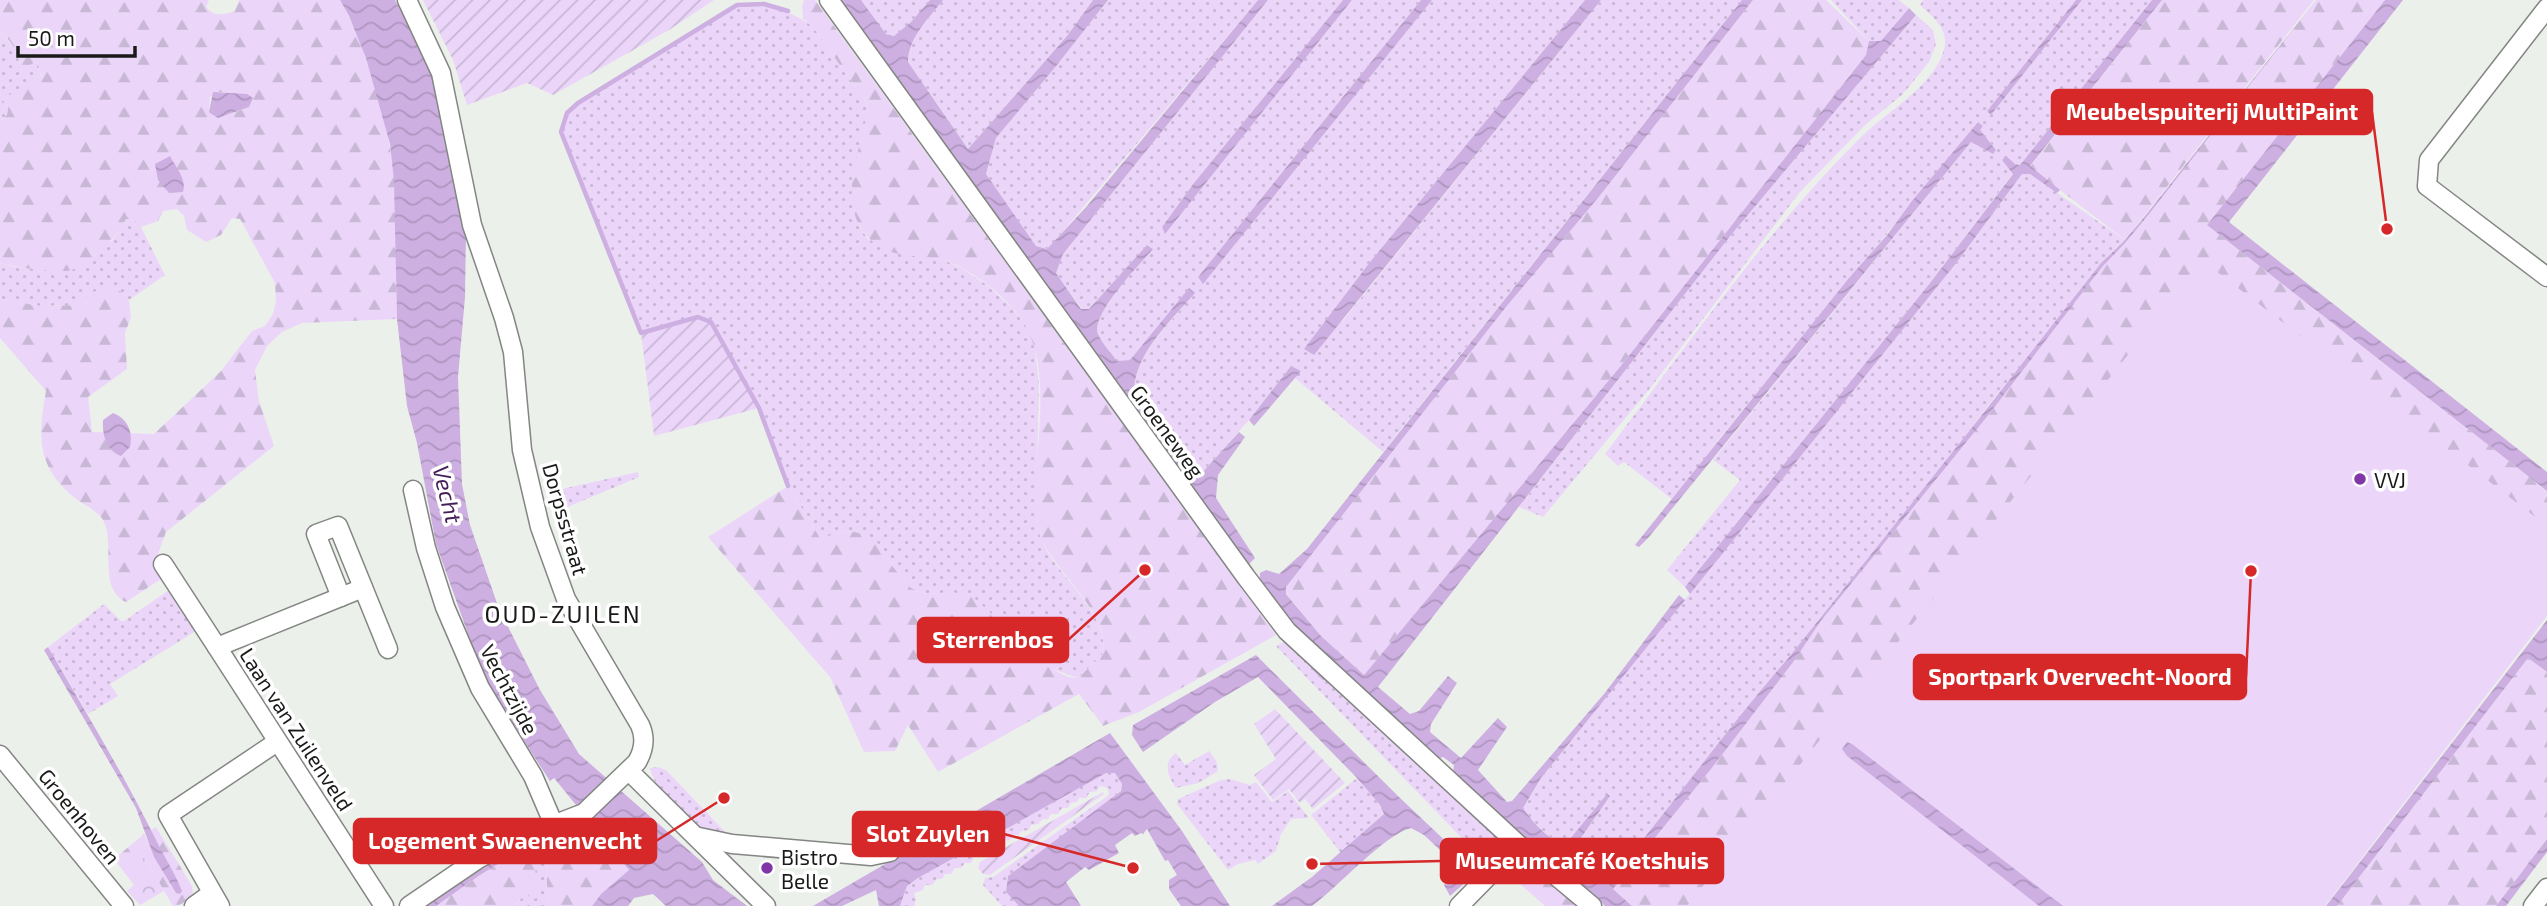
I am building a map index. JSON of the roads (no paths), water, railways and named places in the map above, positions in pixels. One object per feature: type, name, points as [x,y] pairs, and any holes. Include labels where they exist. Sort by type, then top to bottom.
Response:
[{"type":"street","name":"Dorpsstraat","points":[[407,0],[441,73],[472,225],[513,352],[522,450],[540,527],[566,599],[643,730],[641,755],[629,771]]},
{"type":"street","name":"Groeneweg","points":[[829,0],[1287,631],[1519,845],[1592,906]]},
{"type":"street","points":[[2547,8],[2430,160],[2427,186],[2547,277]]},
{"type":"street","name":"Vechtzijde","points":[[413,490],[426,548],[450,619],[480,688],[533,776],[554,825]]},
{"type":"street","points":[[341,597],[316,534],[338,526],[388,649]]},
{"type":"street","name":"Laan van Zuilenveld","points":[[163,564],[384,906]]},
{"type":"street","name":"Laan van Zuilenveld","points":[[217,647],[363,589]]},
{"type":"street","points":[[194,906],[216,900],[168,815],[277,742]]},
{"type":"street","name":"Groenhoven","points":[[0,755],[124,906]]},
{"type":"street","points":[[409,906],[478,859],[514,840],[584,813],[629,771],[699,837],[766,906]]},
{"type":"street","points":[[699,837],[732,844],[870,856],[890,852]]},
{"type":"street","points":[[1459,906],[1519,845]]},
{"type":"street","points":[[2533,906],[2547,888]]},
{"type":"water","name":"Vecht","points":[[340,0],[395,0],[424,54],[440,100],[466,232],[465,297],[458,377],[462,484],[470,525],[499,609],[540,690],[579,754],[702,862],[713,880],[747,906],[666,906],[653,894],[634,898],[628,906],[592,906],[601,894],[629,870],[554,778],[550,781],[496,698],[477,659],[436,544],[417,443],[407,406],[397,319],[394,181],[390,144],[366,58]]},
{"type":"water","points":[[838,0],[861,0],[886,34],[894,36],[911,22],[930,0],[943,0],[915,37],[908,62],[968,149],[1067,36],[1093,0],[1108,0],[996,138],[986,174],[1036,246],[1047,249],[1087,206],[1258,0],[1268,0],[1063,254],[1056,273],[1081,309],[1089,309],[1147,245],[1153,249],[1118,290],[1101,315],[1098,334],[1117,361],[1130,360],[1189,288],[1195,293],[1149,349],[1137,374],[1134,388],[1191,470],[1200,475],[1239,432],[1245,437],[1218,475],[1216,498],[1255,558],[1248,565]]},
{"type":"water","points":[[1343,0],[1352,0],[1165,234],[1162,227],[1194,183]]},
{"type":"water","points":[[1421,0],[1432,0],[1203,284],[1198,277]]},
{"type":"water","points":[[1585,0],[1601,0],[1314,355],[1304,349],[1370,262]]},
{"type":"water","points":[[1742,0],[1753,0],[1598,198],[1506,307],[1286,587],[1286,594],[1321,636],[1364,675],[1624,362],[1866,55],[1869,41],[1881,41],[1909,8],[1916,15],[1731,235],[1378,687],[1410,714],[1419,711],[1448,676],[1457,683],[1431,724],[1430,732],[1461,758],[1498,718],[1507,727],[1478,770],[1507,802],[1512,801],[1604,694],[1679,595],[1685,600],[1541,778],[1523,808],[1541,830],[1565,845],[1607,794],[1610,796],[1572,851],[1607,883],[2101,263],[2145,216],[2316,0],[2149,214],[2102,267],[1990,413],[1820,622],[1794,661],[1711,769],[1613,889],[1632,906],[1605,906],[1453,774],[1454,765],[1443,757],[1435,760],[1332,670],[1259,588],[1260,573],[1266,570],[1279,574],[1307,549]]},
{"type":"water","points":[[2076,0],[2082,0],[1991,115],[1987,111]]},
{"type":"water","points":[[2152,0],[2162,0],[2030,166],[2060,190],[2057,193],[2030,174],[2022,174],[1957,262],[1690,594],[1685,587],[1930,283],[2013,174],[2002,160],[2006,156],[2020,165]]},
{"type":"water","points":[[2385,0],[2403,0],[2229,222],[2547,472],[2547,491],[2207,225]]},
{"type":"water","points":[[213,92],[247,94],[253,98],[249,107],[218,118],[209,112]]},
{"type":"water","points":[[1978,122],[1983,126],[1980,130],[1996,150],[1993,154],[1971,142],[1649,537],[1639,547],[1635,545],[1849,278]]},
{"type":"water","points":[[170,156],[182,178],[183,192],[169,193],[158,180],[155,164]]},
{"type":"water","points":[[1291,366],[1301,371],[1254,426],[1249,420]]},
{"type":"water","points":[[113,413],[126,422],[131,436],[130,447],[121,456],[108,446],[103,431],[103,420]]},
{"type":"water","points":[[2547,620],[2547,672],[2528,658],[2337,906],[2326,906]]},
{"type":"water","points":[[48,647],[128,786],[175,876],[182,891],[180,894],[176,893],[154,857],[136,808],[44,650]]},
{"type":"water","points":[[1256,655],[1475,869],[1467,881],[1450,896],[1444,885],[1455,871],[1455,864],[1424,835],[1411,828],[1374,851],[1312,906],[1272,906],[1312,877],[1384,814],[1380,805],[1357,778],[1258,677],[1215,702],[1143,752],[1132,735],[1133,725]]},
{"type":"water","points":[[1110,733],[1182,831],[1230,906],[1181,906],[1169,889],[1169,880],[1177,875],[1168,860],[1165,861],[1147,829],[1143,834],[1135,836],[1132,833],[1115,845],[1119,853],[1089,870],[1085,867],[1066,882],[1081,906],[1019,906],[1006,892],[1008,876],[1121,791],[1122,784],[1115,773],[1106,773],[918,878],[907,886],[900,906],[879,906],[876,890],[842,906],[813,906]]},
{"type":"water","points":[[1847,742],[2063,906],[2039,906],[1847,756],[1842,749]]},
{"type":"water","points":[[2547,839],[2547,852],[2506,906],[2496,906]]},
{"type":"water","points":[[528,843],[531,844],[436,906],[420,906],[480,867]]},
{"type":"waterway","points":[[788,11],[764,4],[737,5],[578,103],[567,113],[561,132],[641,333],[698,317],[711,322],[759,408],[788,486]]},
{"type":"waterway","points":[[1313,667],[1324,678]]},
{"type":"place","name":"Meubelspuiterij MultiPaint","points":[[2387,229]]},
{"type":"place","name":"VVJ","points":[[2360,479]]},
{"type":"place","name":"Sterrenbos","points":[[1145,570]]},
{"type":"place","name":"Sportpark Overvecht-Noord","points":[[2251,571]]},
{"type":"place","name":"Logement Swaenenvecht","points":[[724,798]]},
{"type":"place","name":"Museumcafé Koetshuis","points":[[1312,864]]},
{"type":"place","name":"Bistro Belle","points":[[767,868]]},
{"type":"place","name":"Slot Zuylen","points":[[1133,868]]},
{"type":"district","name":"OUD-ZUILEN","points":[[563,613]]}]
